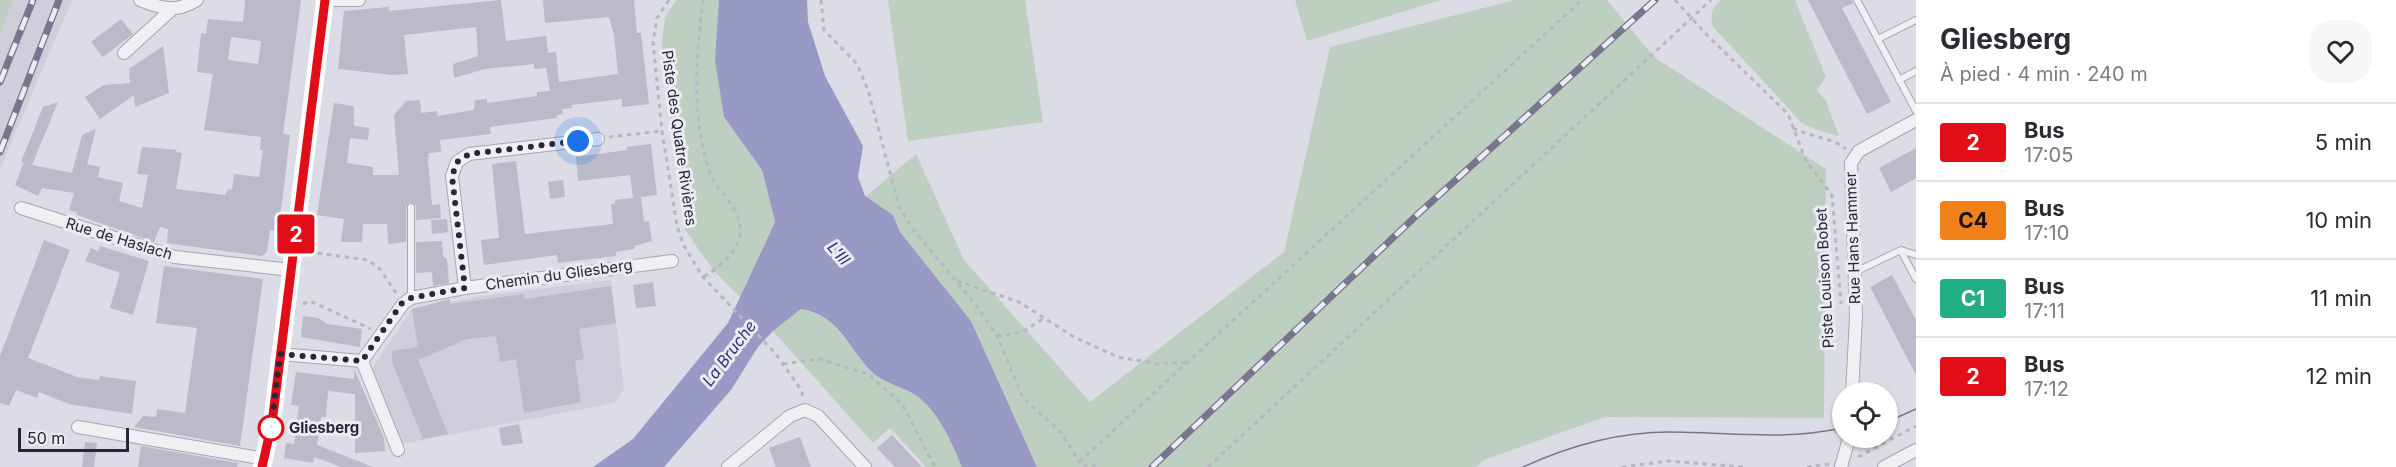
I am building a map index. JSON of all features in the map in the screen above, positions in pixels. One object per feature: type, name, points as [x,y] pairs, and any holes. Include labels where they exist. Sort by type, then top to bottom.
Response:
[{"type":"main road","points":[[263,463],[280,354],[325,0]]},
{"type":"street","points":[[140,0],[171,10],[184,8],[196,0]]},
{"type":"street","points":[[325,0],[359,0]]},
{"type":"street","points":[[124,53],[171,10]]},
{"type":"street","name":"Rue Hans Hammer","points":[[1847,382],[1856,317],[1850,170],[1855,156],[1868,145],[1916,120]]},
{"type":"street","points":[[465,288],[452,176],[457,162],[469,154],[598,138]]},
{"type":"street","name":"Rue de Haslach","points":[[21,208],[175,257],[291,270]]},
{"type":"street","name":"Chemin du Gliesberg","points":[[407,301],[465,288],[672,261]]},
{"type":"street","points":[[362,361],[407,301]]},
{"type":"street","points":[[280,354],[362,361]]},
{"type":"street","points":[[362,361],[398,450]]},
{"type":"street","points":[[728,467],[790,416],[805,410],[818,416],[865,467]]},
{"type":"street","points":[[78,427],[263,463]]},
{"type":"street","points":[[1836,463],[1844,448]]},
{"type":"street","points":[[1884,467],[1916,450]]},
{"type":"lane","points":[[1858,0],[1916,111]]},
{"type":"lane","points":[[1878,39],[1916,20]]},
{"type":"lane","points":[[1899,80],[1916,71]]},
{"type":"lane","points":[[407,301],[411,207]]},
{"type":"lane","points":[[1854,273],[1901,250],[1916,255]]},
{"type":"lane","points":[[1901,250],[1916,279]]},
{"type":"path","name":"Piste des Quatre Rivières","points":[[669,0],[657,18],[653,43],[662,131],[677,226],[684,246],[704,277],[783,364]]},
{"type":"path","points":[[703,0],[698,41],[698,130],[711,176],[737,214],[740,234],[728,259],[704,277]]},
{"type":"path","points":[[821,0],[824,30],[857,64],[868,90],[899,206],[912,228],[997,336],[1023,398],[1061,432],[1082,467]]},
{"type":"path","points":[[1080,461],[1582,0]]},
{"type":"path","name":"Piste Louison Bobet","points":[[1675,0],[1692,20],[1788,114],[1806,161],[1832,195],[1841,310]]},
{"type":"path","points":[[1208,467],[1625,77],[1692,20],[1711,0]]},
{"type":"path","points":[[1793,128],[1808,136],[1834,141],[1855,156]]},
{"type":"path","points":[[598,138],[662,131]]},
{"type":"path","points":[[309,252],[368,260],[381,269],[407,301]]},
{"type":"path","points":[[956,281],[1019,302],[1074,337],[1118,357],[1158,364],[1189,362]]},
{"type":"path","points":[[303,304],[310,301],[381,334]]},
{"type":"path","points":[[997,336],[1023,332],[1044,318]]},
{"type":"path","points":[[805,410],[802,391],[783,364],[819,359],[868,374],[902,404],[935,467]]},
{"type":"path","points":[[1807,467],[1853,460],[1916,426]]},
{"type":"path","points":[[1080,461],[1088,467],[1094,465],[1095,467]]},
{"type":"path","points":[[1622,467],[1668,461],[1745,467]]},
{"type":"shaded area","points":[[13,0],[72,0],[0,169],[0,35]]},
{"type":"shaded area","points":[[611,280],[624,389],[614,403],[402,444],[373,373],[374,365],[412,309],[482,296]]},
{"type":"green space","points":[[0,0],[13,0],[0,35]]},
{"type":"green space","points":[[676,0],[719,0],[724,117],[762,170],[775,222],[740,297],[714,271],[685,230],[662,43],[665,18]]},
{"type":"green space","points":[[888,0],[1025,0],[1043,122],[908,141]]},
{"type":"green space","points":[[1295,0],[1441,0],[1307,41]]},
{"type":"green space","points":[[1515,0],[1607,0],[1654,57],[1826,169],[1824,418],[1605,417],[1484,460],[1476,467],[1037,467],[971,321],[900,232],[893,215],[865,197],[916,154],[964,260],[1090,402],[1284,252],[1330,47]]},
{"type":"green space","points":[[1721,0],[1795,0],[1826,77],[1817,90],[1826,101],[1839,136],[1817,130],[1801,122],[1713,27],[1712,12]]},
{"type":"green space","points":[[801,309],[814,313],[834,326],[876,376],[922,400],[943,427],[962,467],[926,467],[890,428],[873,443],[773,331]]},
{"type":"water","points":[[719,0],[807,0],[808,22],[825,76],[863,146],[858,177],[865,196],[893,215],[900,232],[971,321],[1037,467],[962,467],[943,427],[922,400],[876,376],[834,326],[825,318],[801,309],[773,331],[758,347],[731,390],[664,467],[593,467],[633,439],[728,323],[775,222],[762,170],[724,117],[715,60]]},
{"type":"building","points":[[245,0],[301,0],[283,134],[290,135],[278,231],[270,230],[267,252],[262,256],[167,243],[168,229],[160,227],[154,242],[77,215],[77,212],[69,210],[74,193],[42,188],[38,196],[15,185],[23,164],[26,164],[21,162],[43,107],[58,102],[32,165],[72,173],[82,135],[96,129],[87,164],[100,167],[98,177],[123,183],[119,201],[142,208],[148,175],[137,174],[142,147],[177,150],[176,152],[182,153],[176,189],[225,195],[228,189],[232,190],[234,174],[259,177],[263,150],[260,150],[261,137],[204,130],[213,74],[197,72],[201,33],[206,34],[208,19],[243,22]],"holes":[[[231,37],[261,41],[258,64],[228,60]]]},
{"type":"building","points":[[501,0],[506,41],[546,36],[548,53],[556,52],[559,82],[618,74],[614,35],[609,17],[545,23],[543,0],[634,0],[637,33],[641,33],[649,104],[622,107],[622,99],[572,105],[572,108],[562,109],[563,114],[557,115],[557,118],[490,127],[491,134],[440,140],[441,152],[429,153],[428,160],[432,205],[440,204],[441,218],[416,220],[416,205],[410,202],[406,207],[406,242],[388,244],[387,224],[363,224],[362,242],[341,242],[344,219],[317,215],[334,103],[354,106],[354,126],[369,128],[368,140],[350,138],[347,163],[373,167],[373,175],[399,175],[394,115],[406,101],[420,100],[421,113],[437,111],[438,116],[474,110],[475,100],[487,99],[487,103],[537,96],[537,92],[550,91],[546,68],[534,69],[534,64],[485,69],[454,78],[453,64],[478,56],[476,27],[404,35],[408,74],[393,75],[338,69],[344,11],[389,7],[389,11]]},
{"type":"building","points":[[1808,0],[1852,0],[1853,3],[1842,8],[1891,102],[1867,114]]},
{"type":"building","points":[[121,19],[133,34],[103,57],[91,42]]},
{"type":"building","points":[[163,46],[169,93],[135,107],[134,95],[100,119],[85,97],[104,85],[130,83],[129,69]]},
{"type":"building","points":[[651,144],[657,195],[633,198],[630,175],[578,181],[576,157],[627,150],[626,147]]},
{"type":"building","points":[[1916,148],[1916,178],[1891,192],[1879,168]]},
{"type":"building","points":[[516,161],[525,234],[613,224],[611,204],[615,204],[615,200],[641,197],[644,222],[649,221],[652,241],[635,246],[634,249],[616,252],[616,256],[558,263],[557,255],[484,265],[481,240],[499,238],[492,164]]},
{"type":"building","points":[[563,180],[565,197],[550,199],[548,182]]},
{"type":"building","points":[[447,219],[448,232],[432,234],[431,220]]},
{"type":"building","points":[[44,240],[70,250],[28,358],[77,377],[99,380],[100,376],[136,381],[132,414],[69,404],[39,392],[37,398],[16,390],[9,406],[0,403],[0,356]]},
{"type":"building","points":[[442,241],[443,256],[447,259],[449,283],[433,286],[432,272],[416,273],[416,242]]},
{"type":"building","points":[[100,246],[149,261],[133,315],[110,308],[120,273],[85,261],[91,248],[98,251]]},
{"type":"building","points":[[164,266],[263,279],[240,446],[134,427],[143,416],[156,417],[157,409],[185,413],[197,328],[156,323]]},
{"type":"building","points":[[1892,275],[1916,320],[1916,375],[1870,287]]},
{"type":"building","points":[[653,282],[656,306],[636,308],[633,285]]},
{"type":"building","points":[[611,286],[616,323],[579,329],[584,359],[575,361],[581,402],[524,413],[516,359],[500,362],[496,336],[467,339],[418,360],[448,434],[423,439],[392,362],[392,351],[418,347],[412,309],[450,299],[450,304],[524,294],[525,299]]},
{"type":"building","points":[[303,316],[318,318],[327,324],[362,329],[360,347],[301,337]]},
{"type":"building","points":[[354,369],[384,438],[385,451],[355,453],[355,394],[328,391],[326,417],[321,417],[317,445],[373,467],[341,467],[314,457],[313,463],[284,458],[286,443],[294,444],[299,406],[291,405],[296,372],[354,379]]},
{"type":"building","points":[[519,424],[523,443],[502,446],[499,428]]},
{"type":"building","points":[[892,435],[922,467],[895,467],[877,448]]},
{"type":"building","points":[[800,437],[811,467],[776,467],[769,448]]},
{"type":"building","points":[[85,442],[97,443],[94,467],[82,467]]},
{"type":"building","points":[[141,446],[238,463],[237,467],[138,467]]},
{"type":"tram line","points":[[1898,417],[1916,409]]},
{"type":"tram line","points":[[1523,467],[1576,447],[1631,435],[1669,432],[1777,435],[1832,430]]},
{"type":"railway","points":[[0,82],[33,0]]},
{"type":"railway","points":[[0,152],[59,0]]},
{"type":"railway","points":[[1152,467],[1418,214],[1655,0]]},
{"type":"bus line","name":"2","points":[[262,467],[270,438],[325,0]]},
{"type":"place","name":"Gliesberg","points":[[271,428]]},
{"type":"route","points":[[271,428],[280,354],[362,361],[402,303],[411,298],[465,288],[452,176],[457,162],[469,154],[578,141]]},
{"type":"water label","name":"L'Ill","points":[[839,253]]},
{"type":"water label","name":"La Bruche","points":[[729,353]]}]
